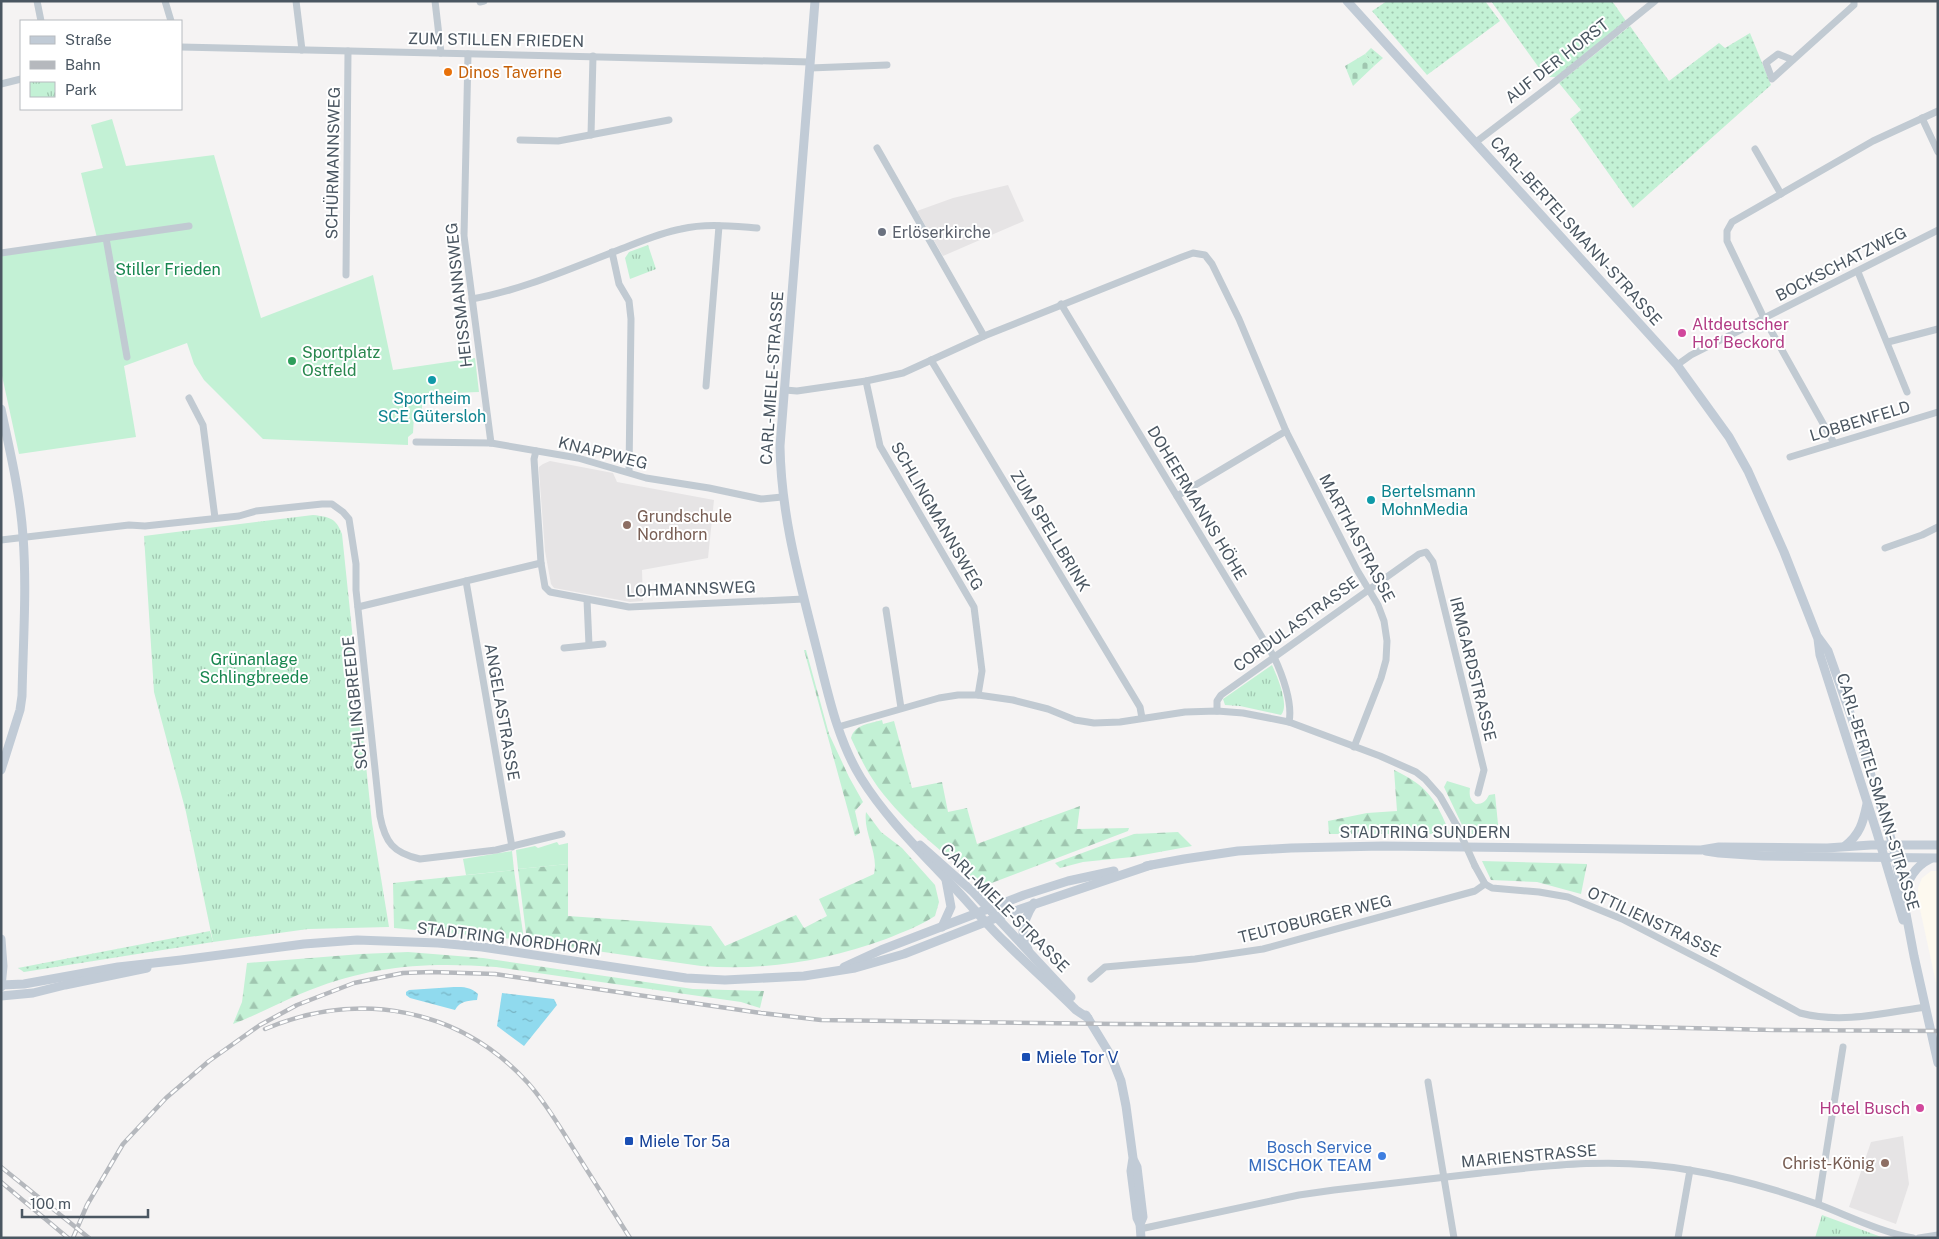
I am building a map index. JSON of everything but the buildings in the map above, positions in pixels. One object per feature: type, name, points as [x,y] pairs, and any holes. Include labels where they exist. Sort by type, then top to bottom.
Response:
[{"type":"main road","name":"CARL-MIELE-STRASSE","points":[[815,1],[780,446],[782,497],[789,538],[838,727],[846,751],[860,777],[895,824],[1004,941],[1076,1010],[1088,1018]]},
{"type":"main road","name":"CARL-BERTELSMANN-STRASSE","points":[[1347,1],[1677,364],[1724,430],[1748,470],[1784,552],[1817,636],[1820,655],[1914,956]]},
{"type":"main road","points":[[1,409],[18,488],[23,536],[24,603],[22,696],[20,710],[1,770]]},
{"type":"main road","name":"CARL-BERTELSMANN-STRASSE","points":[[1817,636],[1828,651],[1841,685],[1893,845],[1914,956],[1938,1063]]},
{"type":"main road","points":[[1845,846],[1856,837],[1860,830],[1867,804]]},
{"type":"main road","name":"CARL-MIELE-STRASSE","points":[[895,824],[944,865],[988,909],[1080,1006],[1105,1045],[1118,1071],[1126,1106],[1133,1158],[1131,1171],[1136,1218],[1140,1230]]},
{"type":"main road","name":"STADTRING SUNDERN","points":[[1701,850],[1719,847],[1938,845]]},
{"type":"main road","name":"STADTRING SUNDERN","points":[[977,913],[1068,881],[1184,858],[1291,848],[1383,846],[1701,850],[1764,856],[1934,858]]},
{"type":"main road","points":[[1903,895],[1912,874],[1921,863],[1934,858]]},
{"type":"main road","name":"STADTRING SUNDERN","points":[[996,918],[1151,866]]},
{"type":"main road","points":[[942,927],[951,907],[946,879]]},
{"type":"main road","points":[[1034,904],[1024,923],[1023,935],[1026,945],[1034,958]]},
{"type":"main road","name":"STADTRING NORDHORN","points":[[832,972],[881,950],[977,913]]},
{"type":"main road","name":"STADTRING NORDHORN","points":[[1,986],[24,984],[118,967],[294,945],[357,940],[438,942],[482,947],[686,978],[725,980],[804,976],[855,968],[904,954],[996,918]]},
{"type":"main road","points":[[1,939],[3,966],[1,986]]},
{"type":"main road","name":"STADTRING NORDHORN","points":[[1,996],[33,994],[65,985],[181,960]]},
{"type":"street","points":[[37,1],[41,20]]},
{"type":"street","points":[[165,1],[171,20]]},
{"type":"street","points":[[296,1],[302,50]]},
{"type":"street","points":[[435,1],[441,53]]},
{"type":"street","points":[[480,2],[484,1]]},
{"type":"street","name":"AUF DER HORST","points":[[1476,142],[1551,85],[1655,1]]},
{"type":"street","points":[[1793,60],[1854,5],[1854,1]]},
{"type":"street","name":"ZUM STILLEN FRIEDEN","points":[[182,47],[592,56],[810,65],[887,65]]},
{"type":"street","name":"SCHÜRMANNSWEG","points":[[346,275],[348,51]]},
{"type":"street","name":"HEISSMANNSWEG","points":[[468,54],[464,236],[491,443]]},
{"type":"street","points":[[591,135],[592,56]]},
{"type":"street","points":[[1,84],[20,79]]},
{"type":"street","points":[[1834,443],[1764,318],[1727,241],[1726,236],[1729,226],[1732,222],[1873,141],[1938,111]]},
{"type":"street","points":[[1922,118],[1938,152]]},
{"type":"street","points":[[520,140],[558,140],[669,120]]},
{"type":"street","points":[[877,148],[984,336]]},
{"type":"street","points":[[1756,149],[1781,194]]},
{"type":"street","points":[[472,299],[501,294],[654,236],[681,229],[704,225],[757,228]]},
{"type":"street","points":[[1,253],[189,226]]},
{"type":"street","points":[[706,386],[719,226]]},
{"type":"street","name":"BOCKSCHATZWEG","points":[[1677,364],[1691,355],[1938,230]]},
{"type":"street","points":[[106,238],[127,357]]},
{"type":"street","points":[[612,252],[619,284],[629,301],[631,320],[629,472]]},
{"type":"street","name":"MARTHASTRASSE","points":[[1061,304],[1193,253],[1205,255],[1212,264],[1239,319],[1286,431],[1357,570],[1370,588],[1384,620],[1387,651],[1381,678],[1354,747]]},
{"type":"street","points":[[1858,272],[1907,392]]},
{"type":"street","points":[[785,390],[797,391],[866,381],[903,373],[1061,304]]},
{"type":"street","name":"DOHEERMANNS HÖHE","points":[[1061,304],[1274,657],[1285,689],[1290,716],[1289,722]]},
{"type":"street","points":[[1888,342],[1938,328]]},
{"type":"street","name":"ZUM SPELLBRINK","points":[[931,360],[1140,707],[1142,718]]},
{"type":"street","name":"SCHLINGMANNSWEG","points":[[866,381],[880,446],[974,607],[982,671],[978,695]]},
{"type":"street","points":[[189,398],[203,426],[215,518]]},
{"type":"street","name":"LOBBENFELD","points":[[1790,457],[1938,412]]},
{"type":"street","points":[[1177,496],[1286,431]]},
{"type":"street","name":"KNAPPWEG","points":[[416,442],[491,443],[578,458],[646,478],[761,499],[782,497]]},
{"type":"street","name":"LOHMANNSWEG","points":[[536,451],[534,459],[541,563],[545,587],[550,592],[629,607],[804,599]]},
{"type":"street","name":"SCHLINGBREEDE","points":[[1,540],[23,536],[239,516],[256,511],[332,504],[340,509],[349,519],[352,530],[358,607],[380,816],[386,838],[398,852],[420,859],[512,847],[562,834]]},
{"type":"street","points":[[1885,548],[1922,535],[1938,527]]},
{"type":"street","name":"CORDULASTRASSE","points":[[1217,711],[1221,695],[1370,588],[1419,554],[1426,552]]},
{"type":"street","name":"IRMGARDSTRASSE","points":[[1426,552],[1433,562],[1484,770],[1478,793]]},
{"type":"street","points":[[358,607],[541,563]]},
{"type":"street","name":"ANGELASTRASSE","points":[[466,581],[512,847]]},
{"type":"street","points":[[587,600],[589,645]]},
{"type":"street","points":[[886,610],[901,708]]},
{"type":"street","points":[[564,648],[603,644]]},
{"type":"street","points":[[838,727],[901,708],[958,695],[978,695],[1013,700],[1075,720],[1094,723],[1120,722],[1185,712],[1217,711],[1243,713],[1289,722],[1403,766],[1425,779],[1440,796],[1486,884]]},
{"type":"street","name":"TEUTOBURGER WEG","points":[[1091,979],[1105,967],[1195,959],[1263,949],[1475,891],[1486,884]]},
{"type":"street","name":"OTTILIENSTRASSE","points":[[1486,884],[1492,888],[1539,892],[1568,897],[1622,919],[1800,1013],[1810,1016],[1851,1018],[1925,1008]]},
{"type":"street","points":[[1818,1204],[1843,1047]]},
{"type":"street","points":[[1428,1082],[1454,1238]]},
{"type":"street","name":"MARIENSTRASSE","points":[[1140,1230],[1299,1195],[1556,1164],[1616,1162],[1649,1164],[1690,1170],[1738,1180],[1818,1204],[1897,1236],[1913,1238]]},
{"type":"street","points":[[1678,1238],[1690,1170]]},
{"type":"street","points":[[1919,1238],[1938,1235]]},
{"type":"shaded area","points":[[1008,185],[1024,221],[943,256],[917,211],[953,198]]},
{"type":"shaded area","name":"Grundschule Nordhorn","points":[[550,461],[613,473],[617,482],[714,500],[708,558],[642,570],[643,601],[630,602],[554,588],[551,584],[545,551],[539,471],[539,467]]},
{"type":"shaded area","points":[[1931,871],[1938,871],[1938,992],[1918,900],[1918,888],[1922,878]]},
{"type":"shaded area","name":"Christ-König","points":[[1903,1136],[1909,1184],[1896,1224],[1849,1207],[1871,1142]]},
{"type":"green space","points":[[1387,1],[1485,1],[1500,21],[1427,75],[1372,11]]},
{"type":"green space","points":[[1491,1],[1612,1],[1626,21],[1556,77],[1549,77],[1542,72]]},
{"type":"green space","points":[[1630,26],[1669,81],[1719,43],[1725,48],[1750,33],[1771,85],[1633,208],[1570,119],[1581,110],[1559,83]]},
{"type":"green space","points":[[1371,48],[1383,58],[1374,66],[1365,54]]},
{"type":"green space","points":[[1365,54],[1374,66],[1353,86],[1345,66]]},
{"type":"green space","name":"Stiller Frieden","points":[[112,119],[126,166],[214,155],[261,318],[373,275],[393,370],[475,358],[479,392],[422,394],[422,414],[414,415],[413,433],[408,437],[408,445],[263,439],[204,380],[194,364],[187,343],[124,366],[136,437],[19,454],[1,371],[1,255],[98,242],[81,173],[103,168],[91,125]]},
{"type":"green space","points":[[648,245],[656,269],[630,279],[625,258],[629,252]]},
{"type":"green space","name":"Grünanlage Schlingbreede","points":[[313,515],[332,519],[342,534],[372,823],[389,927],[308,929],[213,942],[186,812],[154,692],[144,536]]},
{"type":"green space","points":[[804,650],[806,650],[829,734],[863,802],[855,811],[860,833],[855,836]]},
{"type":"green space","points":[[1272,665],[1283,698],[1284,705],[1281,715],[1240,706],[1225,705],[1223,699]]},
{"type":"green space","points":[[882,720],[883,724],[894,721],[912,788],[942,782],[948,812],[967,808],[977,844],[1080,806],[1077,829],[1129,828],[1128,831],[989,884],[977,881],[905,819],[870,775],[851,738],[859,727]]},
{"type":"green space","points":[[1394,770],[1415,782],[1430,795],[1450,834],[1329,834],[1328,821],[1367,813],[1397,811]]},
{"type":"green space","points":[[233,774],[241,786],[227,795],[219,782]]},
{"type":"green space","points":[[1447,781],[1470,788],[1470,797],[1476,804],[1484,802],[1489,795],[1495,794],[1499,834],[1470,834],[1467,826],[1463,827],[1444,787]]},
{"type":"green space","points":[[866,812],[881,832],[902,848],[935,885],[939,902],[935,916],[886,939],[818,959],[748,967],[701,966],[527,941],[518,869],[568,864],[568,916],[711,926],[725,946],[796,915],[804,928],[827,916],[819,899],[874,874],[874,858],[867,828]]},
{"type":"green space","points":[[1178,832],[1192,846],[1132,857],[1083,862],[1060,868],[1055,863],[1134,834]]},
{"type":"green space","points":[[557,842],[559,845],[568,843],[568,864],[518,869],[516,850],[535,846],[538,848]]},
{"type":"green space","points":[[512,851],[514,870],[466,875],[463,859]]},
{"type":"green space","points":[[1482,861],[1587,864],[1581,894],[1537,882],[1491,880]]},
{"type":"green space","points":[[514,870],[524,940],[394,928],[393,883]]},
{"type":"green space","points":[[210,931],[213,942],[24,972],[18,968]]},
{"type":"green space","points":[[408,952],[483,958],[693,989],[764,991],[760,1008],[741,1002],[496,967],[425,965],[379,970],[334,982],[300,994],[233,1024],[242,1002],[247,963]]},
{"type":"green space","points":[[1822,1215],[1884,1238],[1815,1238]]},
{"type":"water","points":[[464,987],[473,990],[478,994],[477,1000],[462,1003],[455,1010],[410,998],[406,995],[406,992],[409,990]]},
{"type":"water","points":[[502,993],[554,999],[557,1005],[524,1046],[497,1026]]},
{"type":"railway","points":[[73,1238],[87,1205],[123,1144],[166,1098],[209,1061],[260,1025],[297,1005],[354,983],[403,973],[495,974],[821,1020],[1117,1024],[1598,1026],[1938,1031]]},
{"type":"railway","points":[[265,1029],[300,1017],[336,1010],[371,1009],[406,1013],[439,1022],[471,1037],[501,1057],[535,1091],[630,1238]]},
{"type":"railway","points":[[1,1167],[89,1238]]},
{"type":"railway","points":[[1,1182],[68,1238]]},
{"type":"place","name":"Dinos Taverne","points":[[448,72]]},
{"type":"place","name":"Erlöserkirche","points":[[882,232]]},
{"type":"place","name":"Altdeutscher Hof Beckord","points":[[1682,333]]},
{"type":"place","name":"Sportplatz Ostfeld","points":[[292,361]]},
{"type":"place","name":"Sportheim SCE Gütersloh","points":[[432,380]]},
{"type":"place","name":"Bertelsmann MohnMedia","points":[[1371,500]]},
{"type":"place","name":"Grundschule Nordhorn","points":[[627,525]]},
{"type":"place","name":"Miele Tor V","points":[[1026,1057]]},
{"type":"place","name":"Hotel Busch","points":[[1920,1108]]},
{"type":"place","name":"Miele Tor 5a","points":[[629,1141]]},
{"type":"place","name":"Bosch Service MISCHOK TEAM","points":[[1382,1156]]},
{"type":"place","name":"Christ-König","points":[[1885,1163]]}]
